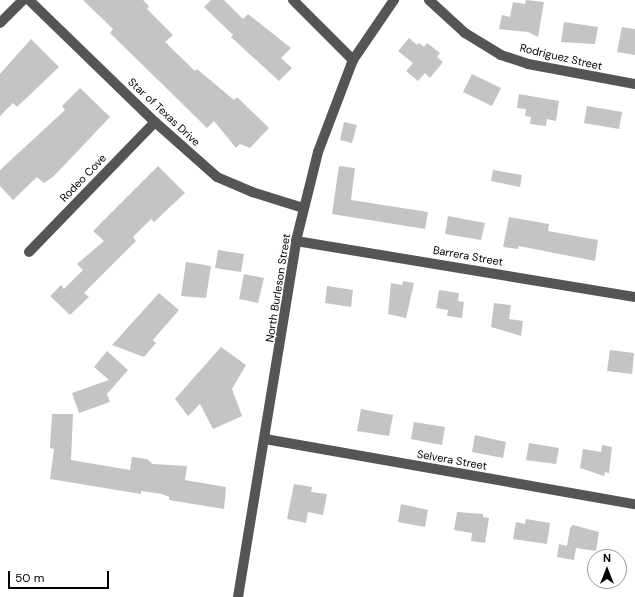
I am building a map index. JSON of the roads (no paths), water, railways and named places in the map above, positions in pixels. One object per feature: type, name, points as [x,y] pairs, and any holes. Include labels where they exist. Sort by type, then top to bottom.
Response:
[{"type":"street","points":[[0,23],[23,0]]},
{"type":"street","name":"Star of Texas Drive","points":[[29,0],[155,122],[217,177],[252,192],[303,208]]},
{"type":"street","points":[[293,0],[353,60]]},
{"type":"street","name":"North Burleson Street","points":[[238,597],[296,241],[303,208],[318,152],[353,60],[394,0]]},
{"type":"street","name":"Rodriguez Street","points":[[429,0],[465,33],[500,54],[528,64],[635,84]]},
{"type":"street","name":"Rodeo Cove","points":[[29,252],[155,122]]},
{"type":"street","name":"Barrera Street","points":[[296,241],[635,297]]},
{"type":"street","name":"Selvera Street","points":[[264,439],[635,504]]}]
